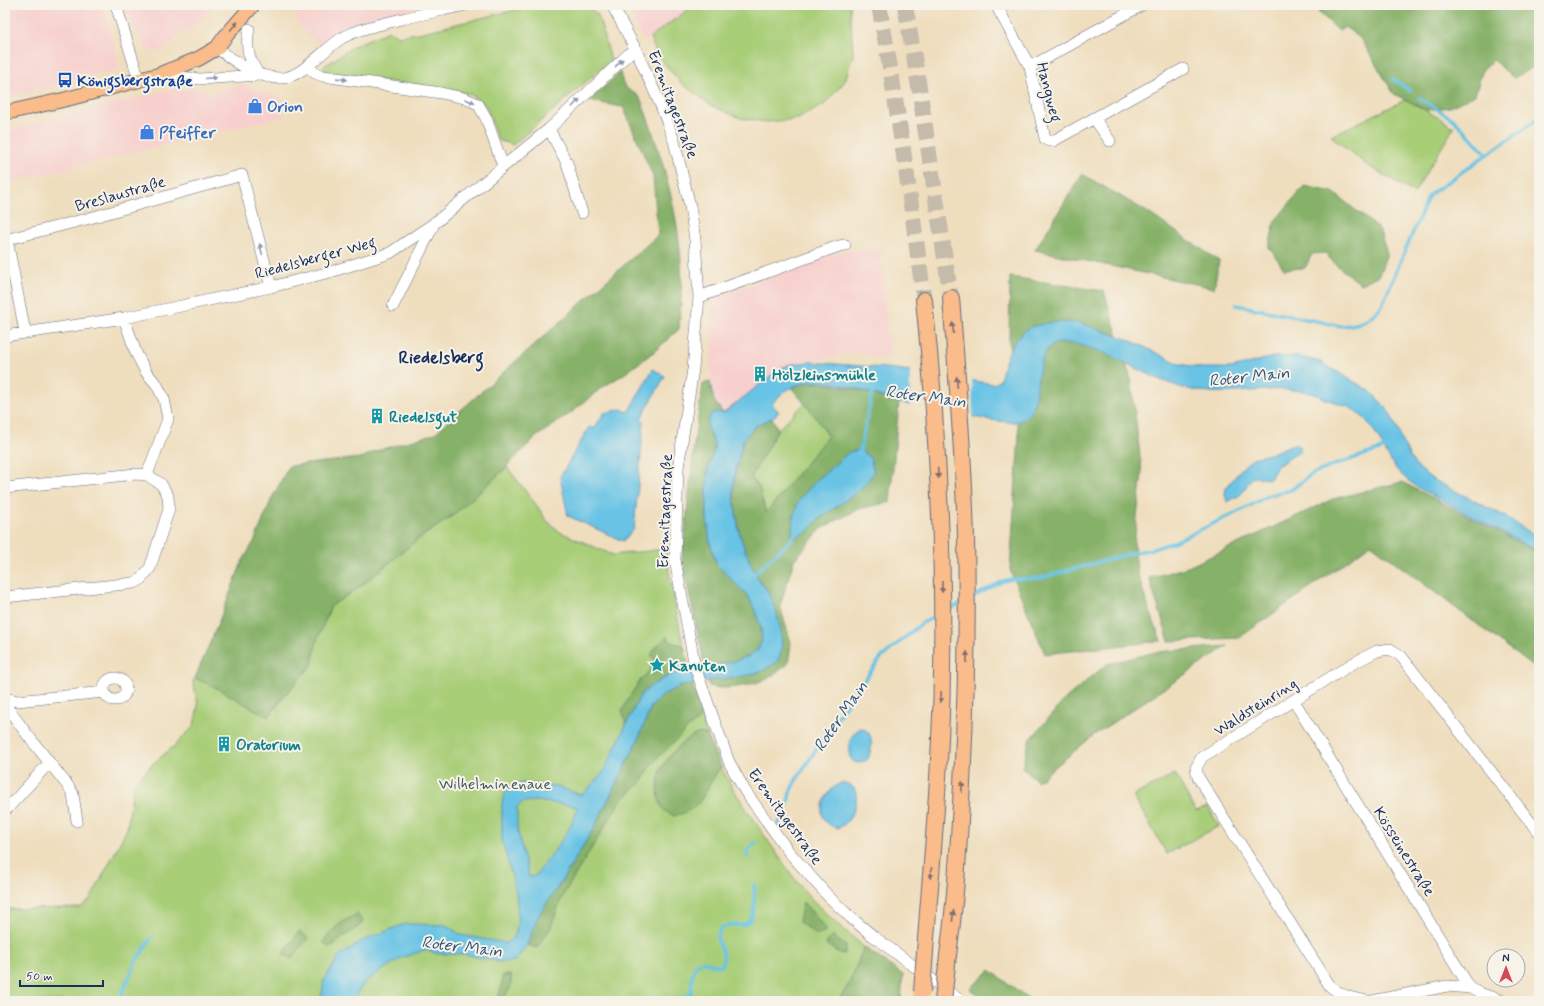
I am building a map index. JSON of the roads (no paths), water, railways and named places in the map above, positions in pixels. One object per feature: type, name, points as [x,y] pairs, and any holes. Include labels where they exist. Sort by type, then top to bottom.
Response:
[{"type":"highway","points":[[943,1001],[954,911],[960,830],[967,615],[966,537],[951,298]]},
{"type":"highway","points":[[921,996],[940,747],[942,630],[942,548],[939,482],[924,300]]},
{"type":"main road","points":[[5,113],[158,75],[198,59],[217,48],[253,5]]},
{"type":"street","points":[[116,5],[139,80]]},
{"type":"street","points":[[158,75],[200,79],[260,75],[283,78],[300,72],[330,46],[356,32],[382,24],[465,5]]},
{"type":"street","name":"Eremitagestraße","points":[[612,5],[635,48],[662,108],[674,141],[690,206],[695,240],[699,298],[693,369],[678,468],[675,560],[695,667],[729,762],[745,791],[776,836],[806,872],[850,917],[873,936],[961,1001]]},
{"type":"street","name":"Hangweg","points":[[996,5],[1030,67],[1045,139],[1049,141],[1183,69]]},
{"type":"street","points":[[1030,67],[1142,5]]},
{"type":"street","points":[[249,29],[247,36],[248,50],[253,66],[260,75]]},
{"type":"street","points":[[217,48],[234,61],[260,75]]},
{"type":"street","name":"Riedelsberger Weg","points":[[5,336],[124,318],[330,272],[390,253],[436,222],[549,129],[635,48]]},
{"type":"street","points":[[307,66],[315,73],[323,76],[440,93],[464,98],[478,104],[486,118],[503,166]]},
{"type":"street","points":[[1094,118],[1110,140]]},
{"type":"street","points":[[549,129],[567,163],[582,213]]},
{"type":"street","name":"Breslaustraße","points":[[24,332],[6,240],[242,175],[271,286]]},
{"type":"street","points":[[394,306],[436,222]]},
{"type":"street","points":[[699,298],[839,246],[846,245]]},
{"type":"street","points":[[124,318],[136,354],[146,372],[157,385],[164,399],[168,419],[147,475]]},
{"type":"street","points":[[5,488],[134,474],[147,475],[161,484],[168,496],[169,509],[150,568],[140,580],[134,583],[5,597]]},
{"type":"street","name":"Waldsteinring","points":[[1368,1001],[1350,998],[1340,994],[1330,986],[1198,777],[1196,768],[1202,757],[1352,664],[1377,651],[1390,649],[1401,656],[1539,833]]},
{"type":"street","points":[[77,821],[73,794],[7,707],[5,698],[17,701],[104,692]]},
{"type":"street","name":"Kösseinestraße","points":[[1294,701],[1470,988]]},
{"type":"street","points":[[5,811],[49,763]]},
{"type":"street","points":[[1372,1001],[1447,986],[1470,988],[1503,1001]]},
{"type":"water","points":[[1054,322],[1080,323],[1127,339],[1180,364],[1202,368],[1232,368],[1273,357],[1295,356],[1320,362],[1370,391],[1386,407],[1397,427],[1403,444],[1415,465],[1432,479],[1506,517],[1539,538],[1539,552],[1415,485],[1398,471],[1373,428],[1359,413],[1347,406],[1312,393],[1289,390],[1225,392],[1199,391],[1165,382],[1101,352],[1084,346],[1067,343],[1054,344],[1046,351],[1041,362],[1034,403],[1030,413],[1022,420],[1015,422],[991,420],[911,405],[829,382],[801,384],[784,392],[772,404],[779,412],[772,418],[755,426],[743,440],[733,490],[740,536],[749,560],[759,580],[767,590],[776,611],[781,630],[782,648],[776,663],[760,672],[745,676],[679,687],[664,694],[651,707],[638,740],[594,828],[558,887],[539,914],[527,945],[515,961],[500,962],[464,954],[439,954],[425,950],[401,958],[366,981],[357,993],[355,1001],[321,1001],[324,980],[339,956],[364,940],[405,924],[446,925],[461,935],[506,943],[512,939],[516,933],[518,918],[516,892],[502,840],[502,804],[504,795],[511,787],[522,783],[554,786],[582,795],[603,773],[641,694],[654,684],[672,674],[732,662],[749,656],[757,650],[762,641],[761,628],[757,615],[748,596],[717,565],[710,543],[707,518],[707,486],[708,469],[714,450],[714,443],[708,430],[708,420],[714,412],[724,413],[779,369],[791,364],[811,362],[897,369],[994,384],[1000,380],[1004,365],[1013,344],[1018,338],[1029,328]],"holes":[[[536,801],[577,807],[572,823],[560,843],[535,876],[529,877],[517,828],[517,807],[523,802]]]},
{"type":"water","points":[[653,369],[665,376],[641,419],[644,421],[634,529],[623,541],[568,516],[560,477],[589,427],[594,429],[604,413],[621,409],[628,412]]},
{"type":"water","points":[[1293,444],[1300,447],[1301,451],[1277,466],[1270,479],[1253,477],[1242,493],[1227,502],[1225,494],[1226,488],[1243,467],[1253,458],[1270,454]]},
{"type":"water","points":[[860,450],[870,457],[874,472],[867,482],[856,493],[819,519],[807,532],[792,539],[793,518],[799,500],[815,482],[849,452]]},
{"type":"water","points":[[862,728],[866,730],[871,737],[871,751],[868,759],[860,763],[854,762],[851,758],[849,744],[856,731]]},
{"type":"water","points":[[840,783],[849,784],[854,789],[856,804],[849,819],[837,828],[829,824],[824,819],[822,806],[829,793]]},
{"type":"waterway","points":[[1393,79],[1410,91]]},
{"type":"waterway","points":[[1419,98],[1453,119],[1487,154]]},
{"type":"waterway","points":[[1236,305],[1341,326],[1353,325],[1368,319],[1381,307],[1429,195],[1539,118]]},
{"type":"waterway","name":"Roter Main","points":[[858,454],[873,390]]},
{"type":"waterway","name":"Roter Main","points":[[971,598],[1003,581],[1012,579],[1041,578],[1132,553],[1153,549],[1174,542],[1246,508],[1269,495],[1291,490],[1312,474],[1388,447]]},
{"type":"waterway","name":"Roter Main","points":[[753,575],[794,536]]},
{"type":"waterway","name":"Roter Main","points":[[948,610],[962,603]]},
{"type":"waterway","name":"Roter Main","points":[[779,825],[781,814],[788,803],[790,792],[796,780],[845,706],[881,658],[922,623],[939,615]]},
{"type":"waterway","name":"Roter Main","points":[[748,857],[747,850],[756,843]]},
{"type":"waterway","name":"Roter Main","points":[[647,1001],[649,998],[680,999],[691,994],[694,969],[699,963],[706,962],[717,966],[722,966],[723,956],[717,939],[720,929],[728,925],[745,925],[749,921],[754,911],[754,884]]},
{"type":"waterway","points":[[119,1001],[136,961],[152,937]]},
{"type":"tunnel","points":[[879,5],[892,79],[924,300]]},
{"type":"tunnel","points":[[905,5],[951,298]]},
{"type":"place","name":"Königsbergstraße","points":[[65,80]]},
{"type":"place","name":"Orion","points":[[255,106]]},
{"type":"place","name":"Pfeiffer","points":[[147,132]]},
{"type":"place","name":"Hölzleinsmühle","points":[[760,374]]},
{"type":"place","name":"Riedelsgut","points":[[377,416]]},
{"type":"place","name":"Kanuten","points":[[657,665]]},
{"type":"place","name":"Oratorium","points":[[224,744]]},
{"type":"district","name":"Riedelsberg","points":[[441,357]]},
{"type":"park label","name":"Wilhelminenaue","points":[[495,783]]}]
